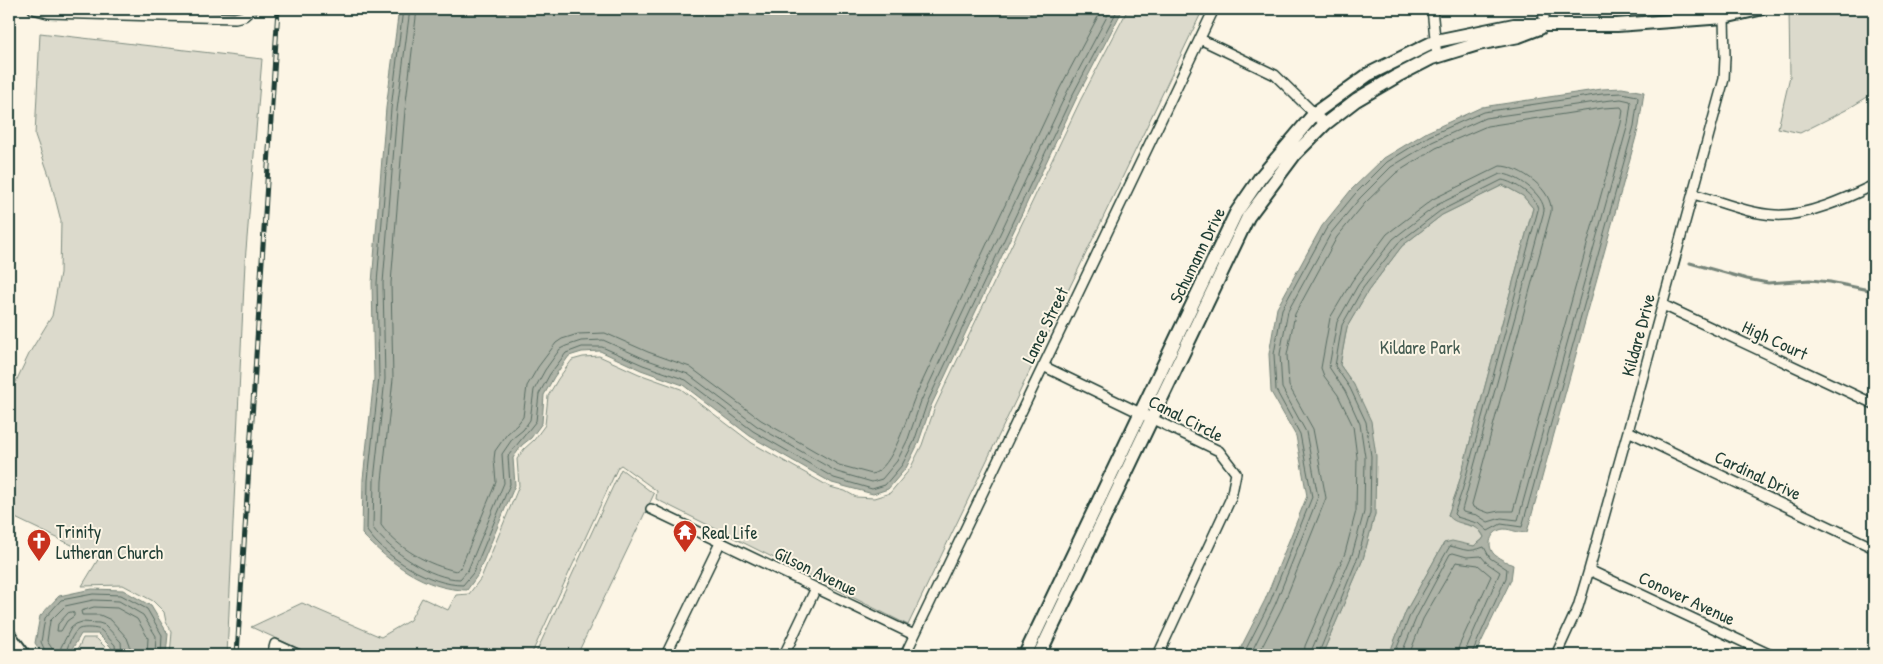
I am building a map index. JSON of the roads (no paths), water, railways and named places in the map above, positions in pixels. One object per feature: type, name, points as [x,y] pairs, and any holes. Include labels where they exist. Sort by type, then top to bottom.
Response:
[{"type":"street","points":[[33,9],[48,13],[171,13],[235,18],[244,16],[252,9]]},
{"type":"street","name":"Lance Street","points":[[905,655],[1214,9]]},
{"type":"street","points":[[1432,9],[1437,57]]},
{"type":"street","points":[[1543,9],[1545,26]]},
{"type":"street","name":"Schumann Drive","points":[[1146,416],[1236,213],[1260,178],[1315,113],[1369,74],[1436,41],[1514,24],[1545,26],[1617,25],[1724,17],[1759,9]]},
{"type":"street","name":"Kildare Drive","points":[[1556,655],[1578,607],[1589,570],[1724,79],[1724,17]]},
{"type":"street","name":"Schumann Drive","points":[[1032,654],[1146,416],[1248,217],[1295,154],[1325,124],[1356,100],[1397,76],[1437,57],[1478,44],[1519,36],[1545,26]]},
{"type":"street","points":[[1200,39],[1275,75],[1325,124]]},
{"type":"street","points":[[1693,194],[1765,214],[1786,215],[1812,210],[1872,186],[1874,197]]},
{"type":"street","name":"High Court","points":[[1663,305],[1874,404]]},
{"type":"street","name":"Canal Circle","points":[[1043,366],[1219,451],[1236,473],[1232,498],[1158,655]]},
{"type":"street","name":"Cardinal Drive","points":[[1628,431],[1874,548]]},
{"type":"street","name":"Gilson Avenue","points":[[651,509],[914,636]]},
{"type":"street","points":[[666,655],[720,543]]},
{"type":"street","name":"Conover Avenue","points":[[1589,570],[1771,655]]},
{"type":"street","points":[[784,655],[816,588]]},
{"type":"street","points":[[9,635],[24,655]]},
{"type":"street","points":[[272,655],[276,644],[299,655]]},
{"type":"water","points":[[399,9],[1123,9],[1077,97],[931,406],[918,444],[906,468],[888,489],[873,494],[832,483],[750,436],[683,385],[641,370],[600,351],[582,352],[569,356],[554,377],[544,395],[542,423],[513,458],[515,485],[477,576],[467,590],[437,585],[409,573],[384,555],[362,534],[363,479],[374,378],[372,283],[386,108]]},
{"type":"water","points":[[1622,88],[1644,92],[1639,126],[1527,532],[1504,529],[1493,534],[1490,541],[1493,553],[1513,565],[1511,580],[1475,655],[1389,655],[1406,611],[1444,543],[1452,541],[1474,546],[1484,537],[1477,528],[1456,522],[1448,515],[1457,490],[1533,208],[1523,196],[1503,185],[1442,215],[1402,246],[1368,291],[1347,327],[1340,365],[1354,385],[1371,421],[1376,456],[1375,514],[1363,559],[1322,655],[1237,655],[1265,600],[1307,496],[1296,436],[1271,392],[1269,354],[1277,308],[1322,226],[1351,190],[1384,158],[1427,132],[1482,107],[1602,89]]},
{"type":"water","points":[[92,589],[123,590],[151,606],[168,634],[166,655],[111,655],[111,647],[98,634],[81,634],[71,651],[71,655],[43,655],[35,643],[40,616],[59,596]]},
{"type":"waterway","points":[[1690,263],[1768,283],[1810,280],[1874,291]]},
{"type":"railway","points":[[237,655],[278,9]]},
{"type":"place","name":"Real Life","points":[[685,553]]},
{"type":"place","name":"Trinity Lutheran Church","points":[[39,562]]},
{"type":"park label","name":"Kildare Park","points":[[1420,347]]}]
